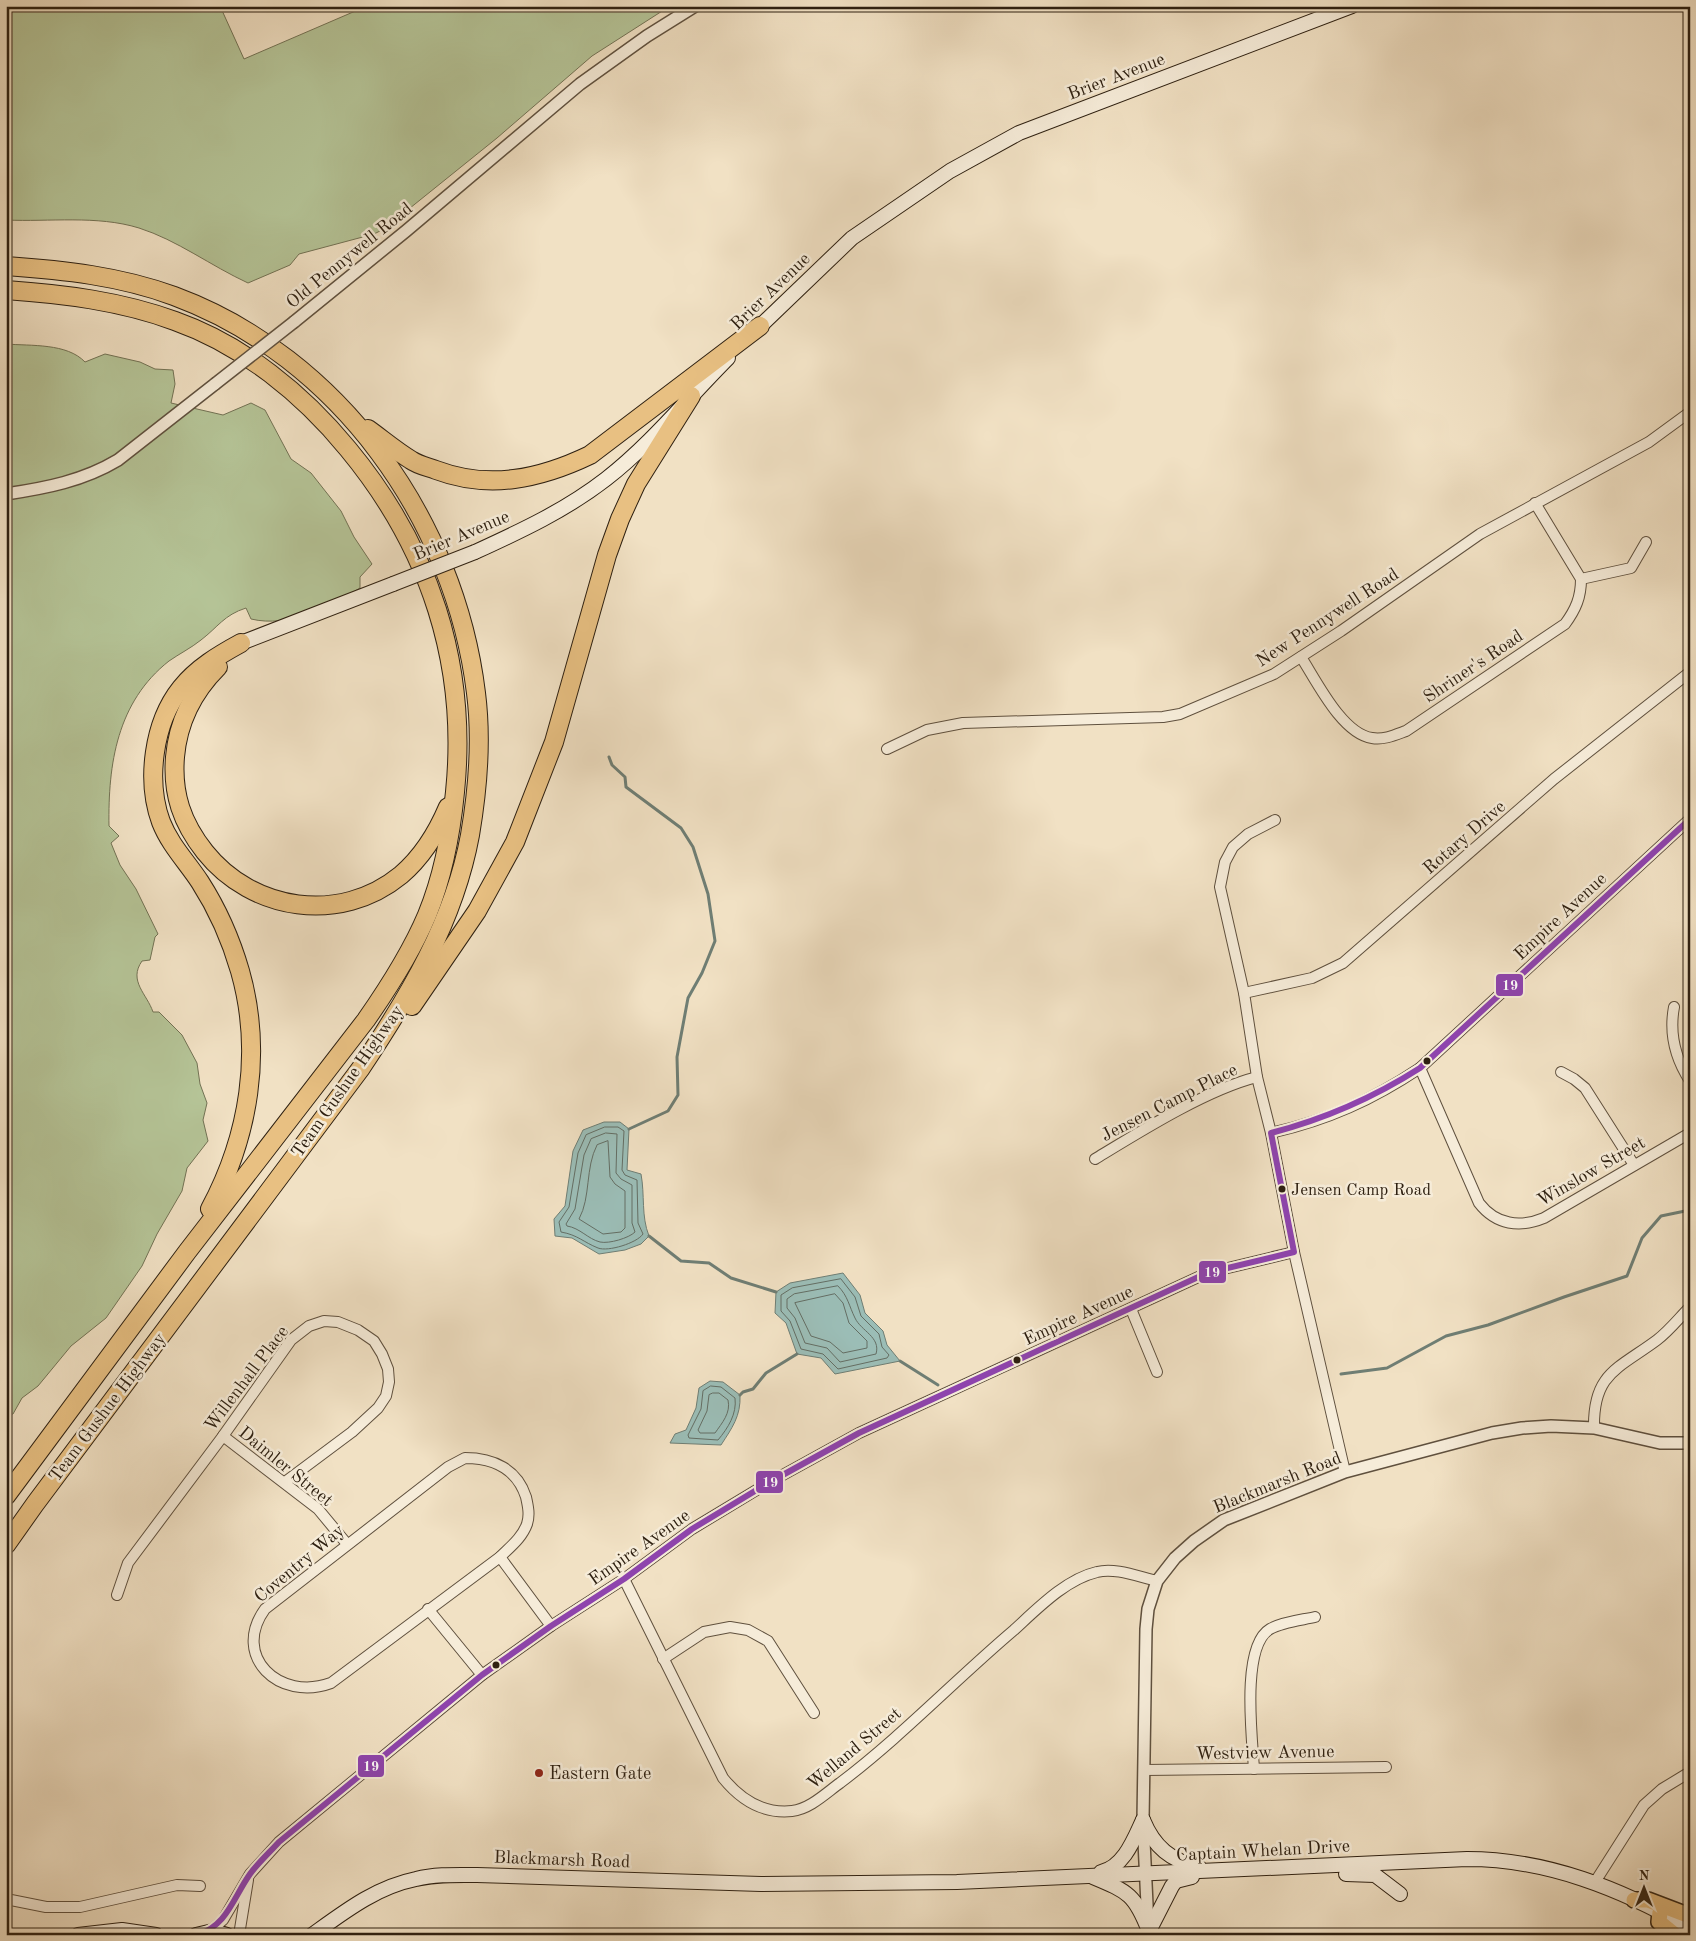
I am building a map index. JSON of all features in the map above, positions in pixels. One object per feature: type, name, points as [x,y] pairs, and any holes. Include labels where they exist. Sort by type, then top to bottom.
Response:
[{"type":"highway","name":"Team Gushue Highway","points":[[6,266],[62,270],[119,280],[174,296],[229,322],[275,349],[306,373],[358,426],[401,484],[419,516],[447,574],[460,612],[471,656],[479,731],[479,764],[470,837],[451,905],[419,974],[396,1016],[361,1068],[6,1545]]},
{"type":"highway","name":"Team Gushue Highway","points":[[6,290],[63,294],[125,306],[175,320],[215,338],[243,355],[305,402],[334,432],[368,474],[394,512],[411,542],[439,614],[449,650],[457,704],[456,780],[448,843],[440,877],[427,914],[411,949],[366,1020],[187,1252],[6,1496]]},
{"type":"highway","points":[[332,399],[369,430],[413,461],[457,478],[498,482],[530,477],[560,469],[590,455],[760,326]]},
{"type":"highway","points":[[361,1068],[390,1035],[443,963],[499,875],[531,805],[554,742],[607,555],[620,519],[636,484],[691,396]]},
{"type":"highway","points":[[241,643],[207,678],[188,707],[180,727],[174,767],[176,788],[187,828],[214,864],[231,879],[251,892],[274,901],[298,906],[321,906],[343,903],[382,887],[414,862],[430,842],[448,808],[456,780]]},
{"type":"highway","points":[[187,1252],[221,1188],[235,1152],[250,1088],[251,1029],[240,972],[223,924],[199,880],[173,846],[161,822],[156,802],[154,762],[162,726],[181,689],[204,666],[241,643]]},
{"type":"main road","name":"Brier Avenue","points":[[241,643],[475,552],[564,508],[606,479],[639,450],[760,326],[852,238],[950,171],[1019,133],[1352,6]]},
{"type":"main road","points":[[1144,1820],[1156,1845],[1163,1852],[1184,1864],[1217,1871]]},
{"type":"main road","points":[[1088,1875],[1105,1871],[1118,1863],[1144,1820]]},
{"type":"main road","name":"Captain Whelan Drive","points":[[825,1883],[957,1882],[1495,1859],[1526,1863],[1595,1882],[1690,1928]]},
{"type":"main road","points":[[1253,1868],[1263,1876],[1372,1874],[1400,1894]]},
{"type":"main road","points":[[1149,1933],[1176,1881],[1217,1871]]},
{"type":"main road","name":"Blackmarsh Road","points":[[312,1935],[362,1900],[416,1878],[433,1876],[477,1875],[687,1882],[825,1883]]},
{"type":"main road","points":[[1088,1875],[1113,1885],[1132,1897],[1140,1909],[1149,1933]]},
{"type":"main road","points":[[1634,1900],[1648,1900],[1690,1916]]},
{"type":"main road","points":[[1660,1912],[1659,1922],[1675,1935]]},
{"type":"main road","points":[[78,1935],[122,1930],[156,1935]]},
{"type":"main road","points":[[196,1935],[210,1931],[227,1935]]},
{"type":"street","name":"Old Pennywell Road","points":[[6,494],[66,483],[105,468],[118,460],[294,322],[406,231],[580,84],[647,36],[695,6]]},
{"type":"street","name":"New Pennywell Road","points":[[887,749],[927,730],[962,723],[1144,718],[1180,714],[1274,674],[1451,552],[1536,503],[1649,442],[1690,412]]},
{"type":"street","points":[[1536,503],[1581,579],[1632,568],[1646,542]]},
{"type":"street","name":"Shriner's Road","points":[[1301,657],[1341,718],[1352,729],[1371,738],[1390,737],[1406,731],[1565,624],[1578,604],[1581,579]]},
{"type":"street","name":"Rotary Drive","points":[[1244,993],[1312,978],[1343,963],[1554,779],[1690,672]]},
{"type":"street","name":"Empire Avenue","points":[[1271,1134],[1322,1120],[1370,1100],[1420,1068],[1690,819]]},
{"type":"street","points":[[1276,820],[1248,834],[1233,847],[1220,874],[1222,903],[1244,993],[1258,1077],[1294,1252],[1345,1472]]},
{"type":"street","points":[[1674,1007],[1673,1041],[1680,1063],[1690,1081]]},
{"type":"street","name":"Winslow Street","points":[[1420,1068],[1476,1198],[1483,1209],[1495,1218],[1516,1224],[1538,1220],[1690,1134]]},
{"type":"street","points":[[1561,1072],[1574,1078],[1585,1088],[1634,1165]]},
{"type":"street","name":"Jensen Camp Place","points":[[1095,1159],[1133,1136],[1216,1092],[1240,1081],[1258,1077]]},
{"type":"street","name":"Empire Avenue","points":[[210,1931],[223,1920],[250,1874],[279,1842],[482,1675],[551,1626],[624,1579],[692,1529],[770,1482],[859,1433],[1207,1274],[1294,1252]]},
{"type":"street","points":[[1594,1428],[1594,1408],[1599,1387],[1612,1372],[1660,1339],[1690,1307]]},
{"type":"street","points":[[1132,1309],[1157,1372]]},
{"type":"street","name":"Willenhall Place","points":[[117,1595],[128,1563],[223,1436],[291,1340],[309,1326],[324,1321],[338,1322],[358,1330],[374,1341],[382,1354],[388,1369],[389,1382],[386,1396],[378,1408],[352,1432],[285,1482]]},
{"type":"street","name":"Blackmarsh Road","points":[[1149,1933],[1144,1820],[1146,1628],[1148,1609],[1157,1581],[1175,1558],[1194,1541],[1224,1520],[1345,1472],[1500,1432],[1551,1426],[1594,1428],[1660,1443],[1690,1443]]},
{"type":"street","name":"Daimler Street","points":[[223,1436],[318,1509],[346,1544]]},
{"type":"street","name":"Coventry Way","points":[[465,1458],[483,1458],[501,1465],[512,1473],[520,1484],[529,1508],[528,1523],[521,1536],[500,1556],[331,1684],[310,1690],[294,1688],[270,1677],[257,1659],[254,1633],[258,1619],[265,1609],[448,1466],[465,1458]]},
{"type":"street","points":[[500,1556],[551,1626]]},
{"type":"street","name":"Welland Street","points":[[624,1579],[723,1778],[733,1791],[746,1801],[768,1809],[792,1811],[813,1803],[856,1771],[973,1665],[1068,1586],[1097,1572],[1107,1570],[1157,1581]]},
{"type":"street","points":[[428,1609],[482,1675]]},
{"type":"street","points":[[1254,1769],[1251,1668],[1257,1644],[1270,1628],[1315,1616]]},
{"type":"street","points":[[663,1659],[704,1632],[730,1627],[748,1630],[768,1641],[814,1713]]},
{"type":"street","name":"Westview Avenue","points":[[1145,1770],[1386,1766]]},
{"type":"street","points":[[1595,1882],[1644,1805],[1662,1788],[1690,1772]]},
{"type":"street","points":[[239,1935],[250,1874]]},
{"type":"street","points":[[6,1899],[46,1907],[80,1907],[177,1885],[200,1886]]},
{"type":"green space","points":[[6,6],[220,6],[244,59],[367,6],[670,6],[592,56],[497,138],[384,229],[374,234],[299,254],[290,265],[248,283],[167,239],[139,228],[90,220],[6,220]]},
{"type":"green space","points":[[6,344],[59,348],[69,351],[85,362],[105,354],[140,362],[155,369],[173,370],[175,384],[171,403],[223,415],[251,403],[265,410],[291,459],[311,473],[341,511],[354,537],[372,564],[360,577],[360,588],[308,614],[280,621],[265,621],[251,619],[246,608],[232,614],[197,643],[169,661],[151,677],[127,715],[119,736],[111,780],[109,826],[119,836],[111,843],[120,865],[136,889],[158,934],[155,937],[150,960],[142,961],[138,968],[138,981],[153,1012],[159,1012],[182,1035],[197,1063],[200,1084],[207,1103],[203,1120],[208,1141],[187,1168],[182,1191],[157,1234],[142,1266],[106,1318],[71,1346],[38,1386],[22,1398],[13,1414],[6,1416]]},
{"type":"water","points":[[604,1122],[620,1122],[629,1129],[627,1170],[641,1174],[645,1221],[649,1236],[641,1244],[625,1250],[599,1254],[572,1238],[555,1236],[554,1219],[565,1206],[573,1151],[583,1130]]},
{"type":"water","points":[[843,1273],[860,1295],[865,1313],[883,1331],[887,1345],[900,1361],[835,1374],[821,1358],[797,1354],[786,1323],[775,1313],[776,1292],[790,1283]]},
{"type":"water","points":[[710,1381],[723,1382],[740,1395],[737,1416],[725,1439],[721,1445],[670,1443],[675,1434],[686,1430],[696,1408],[699,1388]]},
{"type":"waterway","points":[[609,757],[612,765],[625,777],[626,787],[681,828],[693,847],[708,894],[715,941],[702,973],[688,998],[677,1057],[678,1095],[668,1111],[629,1129]]},
{"type":"waterway","points":[[1341,1374],[1387,1368],[1446,1336],[1488,1325],[1627,1276],[1642,1238],[1661,1216],[1690,1210]]},
{"type":"waterway","points":[[649,1236],[681,1261],[709,1263],[731,1278],[776,1292]]},
{"type":"waterway","points":[[740,1395],[753,1389],[766,1373],[797,1354]]},
{"type":"waterway","points":[[900,1361],[938,1385]]},
{"type":"transit line","name":"19","points":[[197,1935],[216,1925],[228,1910],[250,1874],[279,1842],[482,1675],[551,1626],[624,1579],[692,1529],[770,1482],[859,1433],[1207,1273],[1294,1252],[1271,1133],[1310,1121],[1348,1106],[1384,1089],[1420,1068],[1690,819]]},
{"type":"place","name":"Jensen Camp Road","points":[[1282,1189]]},
{"type":"place","name":"Eastern Gate","points":[[539,1773]]}]
